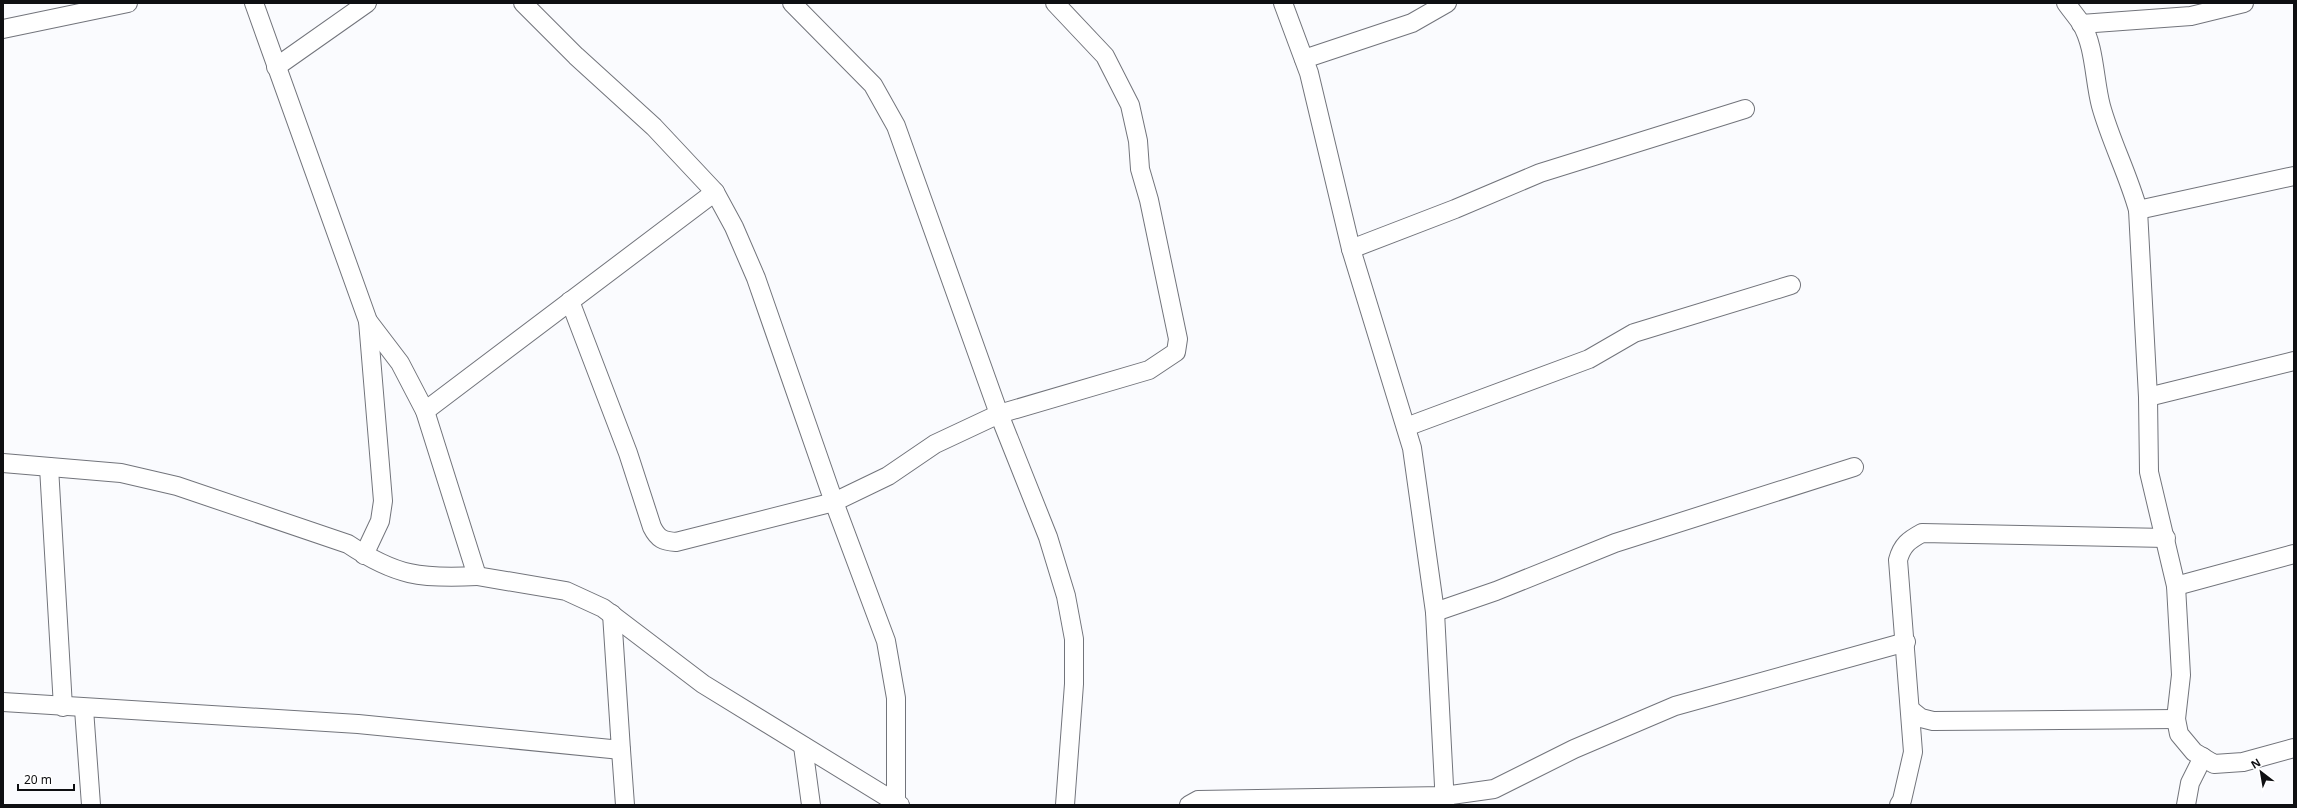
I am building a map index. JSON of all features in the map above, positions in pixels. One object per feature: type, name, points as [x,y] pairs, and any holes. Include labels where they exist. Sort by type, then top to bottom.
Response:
[{"type":"street","points":[[3,29],[128,3]]},
{"type":"street","points":[[254,3],[368,321],[384,501],[380,521],[364,555]]},
{"type":"street","points":[[276,67],[366,3]]},
{"type":"street","points":[[522,3],[576,56],[654,127],[715,192],[734,227],[756,278],[834,502],[886,641],[896,698],[898,804]]},
{"type":"street","points":[[792,3],[873,85],[896,126],[999,414],[1048,537],[1066,596],[1074,639],[1074,684],[1065,805]]},
{"type":"street","points":[[570,302],[628,453],[652,527],[656,535],[663,541],[676,542],[834,502],[888,476],[935,444],[999,414],[1149,370],[1176,352],[1178,339],[1149,200],[1140,169],[1138,141],[1130,105],[1105,56],[1054,3]]},
{"type":"street","points":[[1283,3],[1309,73],[1351,249],[1412,448],[1435,612],[1444,801]]},
{"type":"street","points":[[1304,58],[1412,23],[1447,3]]},
{"type":"street","points":[[2066,3],[2081,24],[2089,46],[2101,106],[2115,149],[2130,181],[2138,210],[2148,397],[2149,472],[2166,538],[2176,586],[2181,675],[2176,719],[2179,734],[2194,752],[2214,764],[2243,762],[2294,748]]},
{"type":"street","points":[[2081,24],[2190,16],[2244,3]]},
{"type":"street","points":[[1351,249],[1455,209],[1540,173],[1745,109]]},
{"type":"street","points":[[2138,210],[2294,176]]},
{"type":"street","points":[[424,411],[715,192]]},
{"type":"street","points":[[1406,427],[1589,359],[1634,333],[1790,285]]},
{"type":"street","points":[[368,321],[400,363],[424,411],[477,576]]},
{"type":"street","points":[[2148,397],[2294,361]]},
{"type":"street","points":[[3,463],[120,473],[178,486],[348,544],[364,555],[397,571],[435,579],[477,576],[566,591],[612,614],[703,684],[898,804]]},
{"type":"street","points":[[49,467],[63,707]]},
{"type":"street","points":[[1435,612],[1496,591],[1615,543],[1854,467]]},
{"type":"street","points":[[1899,805],[1902,800],[1913,752],[1906,642],[1898,560],[1900,551],[1908,540],[1922,533],[2166,538]]},
{"type":"street","points":[[2176,586],[2294,554]]},
{"type":"street","points":[[612,614],[625,805]]},
{"type":"street","points":[[1189,805],[1198,800],[1444,801],[1494,789],[1574,749],[1675,706],[1906,642]]},
{"type":"street","points":[[3,702],[84,709],[358,724],[621,750]]},
{"type":"street","points":[[84,709],[91,805]]},
{"type":"street","points":[[1911,710],[1921,718],[1933,721],[2176,719]]},
{"type":"street","points":[[803,746],[811,805]]},
{"type":"street","points":[[2186,805],[2190,783],[2203,757]]}]
